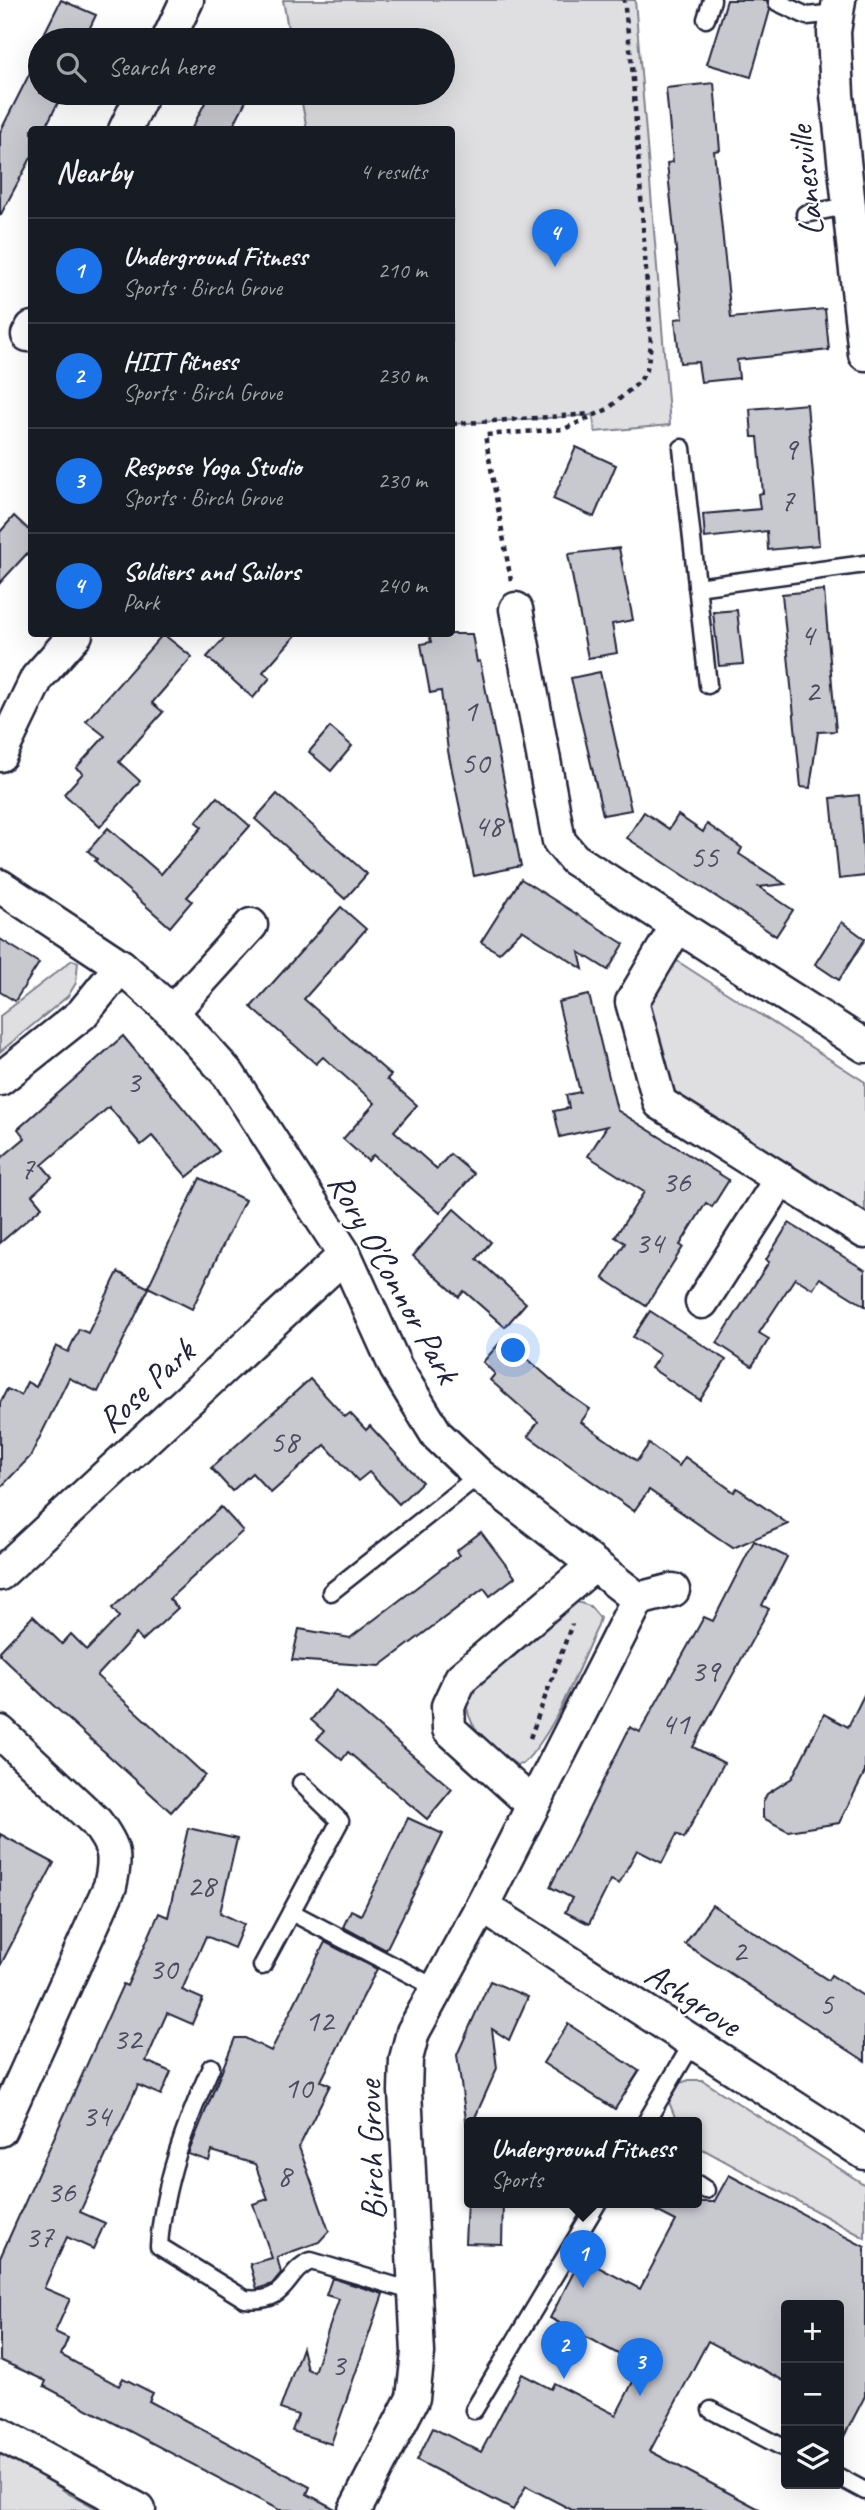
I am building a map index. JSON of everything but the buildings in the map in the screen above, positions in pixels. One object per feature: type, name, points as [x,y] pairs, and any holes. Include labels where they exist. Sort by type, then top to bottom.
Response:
[{"type":"street","points":[[174,28],[187,0]]},
{"type":"street","name":"Lanesville","points":[[838,7],[834,32],[837,95],[865,354]]},
{"type":"street","points":[[127,126],[137,105]]},
{"type":"street","points":[[516,609],[559,841],[574,859],[865,1046]]},
{"type":"street","points":[[0,755],[37,678],[73,637]]},
{"type":"street","name":"Rory O'Connor Park","points":[[0,886],[121,966],[172,1012],[229,1076],[345,1255],[396,1368],[430,1424],[437,1435],[479,1475]]},
{"type":"street","points":[[172,1012],[251,925]]},
{"type":"street","points":[[677,926],[632,1002],[660,1103],[865,1232]]},
{"type":"street","points":[[0,1079],[82,1014],[121,966]]},
{"type":"street","points":[[702,1302],[780,1180]]},
{"type":"street","name":"Rose Park","points":[[0,1574],[345,1255]]},
{"type":"street","points":[[479,1475],[638,1599],[673,1590]]},
{"type":"street","points":[[524,1796],[449,1729],[448,1706],[461,1678],[594,1565]]},
{"type":"street","name":"Birch Grove","points":[[355,2510],[413,2398],[418,2353],[407,2059],[413,2032],[482,1906],[524,1796],[638,1599]]},
{"type":"street","points":[[0,1732],[96,1822],[109,1838],[116,1860],[110,1886],[0,2130]]},
{"type":"street","name":"Ashgrove","points":[[482,1906],[692,2044],[865,2153]]},
{"type":"street","points":[[0,2434],[139,2510]]},
{"type":"lane","points":[[706,19],[712,0]]},
{"type":"lane","points":[[777,2],[807,16],[838,7]]},
{"type":"lane","points":[[805,214],[847,206]]},
{"type":"lane","points":[[682,448],[708,685]]},
{"type":"lane","points":[[697,587],[865,564]]},
{"type":"lane","points":[[331,1592],[479,1475]]},
{"type":"lane","points":[[262,1966],[340,1821],[301,1783]]},
{"type":"lane","points":[[291,1912],[438,1989]]},
{"type":"lane","points":[[649,2117],[692,2044]]},
{"type":"lane","points":[[211,2067],[192,2110],[161,2214],[159,2246],[245,2299],[257,2300],[277,2294],[301,2265],[311,2261],[415,2292]]},
{"type":"lane","points":[[474,2410],[594,2208]]},
{"type":"lane","points":[[711,2410],[781,2446]]},
{"type":"lane","points":[[844,2480],[865,2491]]},
{"type":"path","points":[[516,609],[485,435],[564,429],[608,409],[631,392],[647,369],[651,344],[632,65],[624,0]]},
{"type":"path","points":[[455,424],[595,413]]},
{"type":"path","points":[[524,1796],[526,1749],[573,1621],[573,1608],[564,1591]]},
{"type":"shaded area","points":[[283,0],[635,0],[670,425],[595,432],[593,415],[455,424],[455,126],[306,126],[302,105],[455,105],[455,28],[288,28]]},
{"type":"shaded area","points":[[674,959],[865,1082],[865,1216],[666,1088],[645,1004]]},
{"type":"shaded area","points":[[72,960],[78,962],[76,983],[68,996],[0,1052],[0,1016]]},
{"type":"shaded area","points":[[574,1601],[590,1606],[600,1618],[597,1628],[556,1717],[535,1750],[523,1764],[517,1765],[478,1733],[468,1712],[467,1686]]},
{"type":"shaded area","points":[[702,2080],[865,2185],[865,2238],[702,2149],[702,2117],[675,2117],[669,2102],[680,2083]]},
{"type":"shaded area","points":[[0,2447],[69,2494],[100,2510],[0,2510]]},
{"type":"place","name":"Soldiers and Sailors","points":[[555,267]]},
{"type":"place","name":"Underground Fitness","points":[[583,2288]]},
{"type":"place","name":"HIIT fitness","points":[[564,2379]]},
{"type":"place","name":"Respose Yoga Studio","points":[[640,2396]]}]
